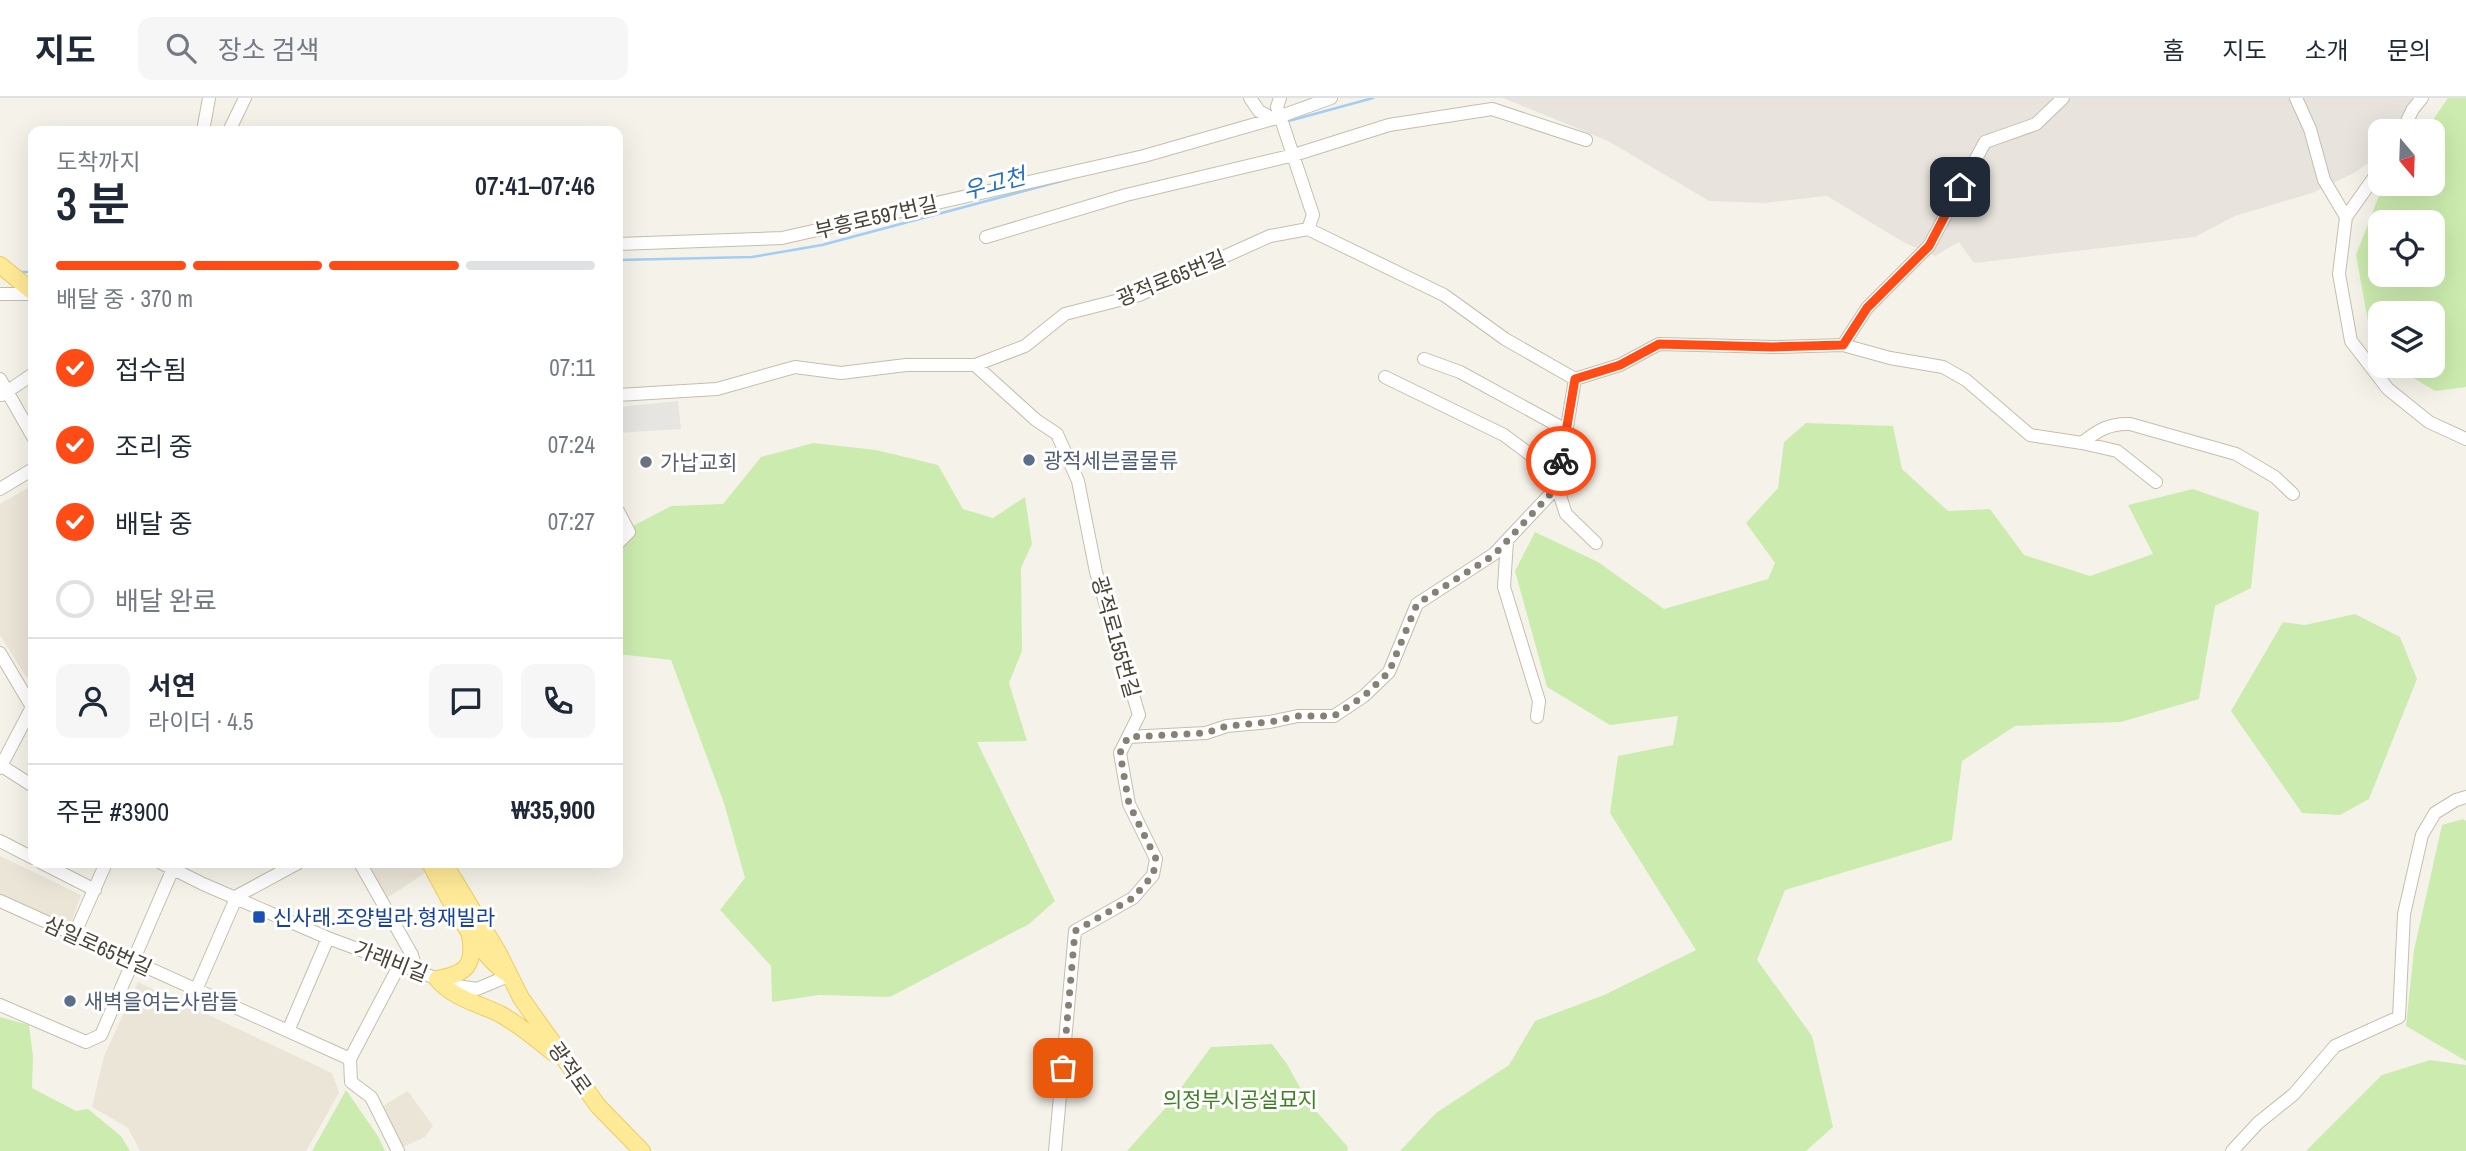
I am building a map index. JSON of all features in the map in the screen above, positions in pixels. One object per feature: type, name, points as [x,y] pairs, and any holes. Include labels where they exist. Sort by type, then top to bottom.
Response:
[{"type":"main road","points":[[0,259],[28,284]]},
{"type":"main road","name":"광적로","points":[[433,868],[485,956],[508,976]]},
{"type":"main road","name":"광적로","points":[[447,868],[499,954],[508,976],[568,1065],[598,1107],[642,1151]]},
{"type":"main road","points":[[437,979],[462,972],[469,964],[472,951],[469,929]]},
{"type":"main road","points":[[437,979],[453,993],[471,1003],[499,1013],[568,1065]]},
{"type":"street","points":[[204,126],[209,98]]},
{"type":"street","points":[[231,126],[245,98]]},
{"type":"street","points":[[1250,98],[1259,111],[1279,119]]},
{"type":"street","points":[[1280,98],[1279,119],[1313,215],[1308,229],[1444,295],[1505,339],[1575,379],[1620,365],[1659,344],[1773,347],[1843,345],[1890,358],[1943,367],[1966,380],[2030,435],[2117,451],[2156,482]]},
{"type":"street","name":"부흥로597번길","points":[[623,244],[782,238],[1144,156],[1279,119],[1331,98]]},
{"type":"street","points":[[1843,345],[1867,308],[1929,246],[1985,142],[2036,124],[2063,98]]},
{"type":"street","points":[[2296,98],[2310,129],[2324,180],[2346,217]]},
{"type":"street","points":[[2408,119],[2422,98]]},
{"type":"street","points":[[986,237],[1126,195],[1293,153],[1389,125],[1492,109],[1586,140]]},
{"type":"street","points":[[2368,186],[2346,217],[2339,274],[2351,341],[2388,389],[2429,422],[2466,439]]},
{"type":"street","name":"광적로65번길","points":[[623,395],[717,389],[795,367],[841,373],[906,365],[975,365],[1025,346],[1065,314],[1139,295],[1270,236],[1308,229]]},
{"type":"street","points":[[0,294],[28,289]]},
{"type":"street","points":[[1424,359],[1460,372],[1566,430]]},
{"type":"street","name":"광적로155번길","points":[[975,365],[1036,421],[1057,434],[1077,481],[1097,572],[1139,715],[1120,753],[1129,804],[1156,859],[1153,875],[1133,898],[1075,931],[1055,1151]]},
{"type":"street","points":[[4,394],[28,377]]},
{"type":"street","points":[[1385,377],[1504,435],[1558,482]]},
{"type":"street","points":[[0,379],[4,394],[28,430]]},
{"type":"street","points":[[1575,379],[1558,482],[1566,514],[1596,543]]},
{"type":"street","points":[[2082,443],[2098,430],[2114,424],[2154,429],[2236,454],[2274,477],[2293,494]]},
{"type":"street","points":[[0,489],[28,472]]},
{"type":"street","points":[[1128,737],[1206,733],[1227,726],[1298,716],[1334,716],[1364,696],[1389,672],[1417,604],[1494,555],[1558,482]]},
{"type":"street","points":[[623,521],[629,532],[623,539]]},
{"type":"street","points":[[1507,541],[1504,587],[1539,701],[1537,717]]},
{"type":"street","points":[[0,653],[28,698]]},
{"type":"street","points":[[28,715],[0,766],[28,783]]},
{"type":"street","points":[[2232,1151],[2258,1123],[2294,1094],[2335,1046],[2399,1017],[2404,914],[2422,835],[2435,813],[2466,797]]},
{"type":"street","points":[[0,841],[28,855]]},
{"type":"street","points":[[52,868],[95,890]]},
{"type":"street","points":[[74,934],[104,868]]},
{"type":"street","points":[[0,1005],[86,1042],[101,1035],[169,868]]},
{"type":"street","name":"가래비길","points":[[176,868],[328,938],[417,973],[471,990],[508,976]]},
{"type":"street","points":[[196,990],[237,896],[289,868]]},
{"type":"street","points":[[363,868],[412,955],[417,973]]},
{"type":"street","name":"삼일로65번길","points":[[0,901],[350,1059]]},
{"type":"street","points":[[288,1031],[328,938]]},
{"type":"street","points":[[398,1151],[371,1097],[351,1082],[350,1059],[399,966]]},
{"type":"shaded area","points":[[1503,98],[2421,98],[2406,119],[2368,119],[2368,163],[2354,173],[2312,193],[2235,216],[2195,237],[1974,263],[1959,242],[1935,256],[1905,243],[1827,196],[1765,203],[1709,201],[1608,141]]},
{"type":"shaded area","points":[[678,401],[681,429],[623,433],[623,406]]},
{"type":"shaded area","points":[[28,488],[26,677],[0,635],[0,504]]},
{"type":"shaded area","points":[[0,856],[81,895],[71,924],[0,902]]},
{"type":"shaded area","points":[[370,868],[422,868],[425,873],[387,898]]},
{"type":"shaded area","points":[[138,982],[332,1073],[339,1093],[306,1151],[140,1151],[128,1128],[92,1107],[104,1056]]},
{"type":"shaded area","points":[[408,1091],[433,1126],[425,1137],[401,1148],[381,1107]]},
{"type":"green space","points":[[2448,98],[2466,98],[2466,387],[2435,391],[2414,378],[2445,378],[2445,301],[2368,301],[2368,321],[2356,255],[2368,224],[2368,287],[2445,287],[2445,210],[2373,210],[2379,196],[2445,196],[2445,119],[2433,119]]},
{"type":"green space","points":[[1806,423],[1893,426],[1902,469],[1948,511],[1990,509],[2024,555],[2090,576],[2153,554],[2128,505],[2193,489],[2259,512],[2251,588],[2215,606],[2199,699],[2121,722],[2015,726],[1962,761],[1952,840],[1785,890],[1757,960],[1812,1036],[1833,1127],[1806,1151],[1400,1151],[1436,1113],[1509,1065],[1535,1021],[1604,995],[1696,950],[1610,813],[1618,756],[1673,745],[1678,716],[1610,725],[1547,687],[1515,571],[1535,532],[1598,562],[1664,609],[1768,579],[1775,563],[1746,523],[1778,488],[1784,442]]},
{"type":"green space","points":[[813,443],[876,450],[938,465],[963,509],[993,518],[1025,497],[1032,544],[1021,568],[1022,651],[1009,683],[1027,741],[977,742],[1055,901],[1029,924],[890,997],[819,995],[772,1002],[771,966],[720,910],[745,878],[724,803],[671,660],[623,655],[623,541],[633,526],[671,506],[723,504],[761,457]]},
{"type":"green space","points":[[2355,614],[2400,637],[2417,679],[2369,799],[2340,815],[2302,813],[2231,711],[2283,622],[2305,625]]},
{"type":"green space","points":[[2463,819],[2466,821],[2466,1061],[2406,1026],[2414,950],[2442,825]]},
{"type":"green space","points":[[0,1017],[29,1025],[33,1056],[32,1088],[76,1111],[88,1109],[121,1136],[130,1151],[0,1151]]},
{"type":"green space","name":"의정부시공설묘지","points":[[1272,1044],[1287,1064],[1308,1102],[1348,1147],[1347,1151],[1127,1151],[1169,1104],[1211,1047]]},
{"type":"green space","points":[[2430,1060],[2466,1065],[2466,1151],[2306,1151],[2382,1075]]},
{"type":"green space","points":[[346,1090],[378,1136],[385,1151],[312,1151]]},
{"type":"waterway","name":"우고천","points":[[1285,122],[1373,98]]},
{"type":"waterway","name":"우고천","points":[[623,260],[752,257],[822,245],[1069,179]]},
{"type":"waterway","name":"우고천","points":[[19,272],[28,272]]},
{"type":"way so far","points":[[1063,1068],[1075,931],[1133,898],[1153,875],[1156,859],[1129,804],[1120,753],[1128,737],[1206,733],[1227,726],[1298,716],[1334,716],[1364,696],[1389,672],[1417,604],[1494,555],[1557,487],[1561,461]]},
{"type":"place","name":"광적세븐콜물류","points":[[1029,460]]},
{"type":"place","name":"가납교회","points":[[646,462]]},
{"type":"place","name":"신사래.조양빌라.형재빌라","points":[[259,917]]},
{"type":"place","name":"새벽을여는사람들","points":[[70,1001]]},
{"type":"route","points":[[1561,461],[1575,379],[1620,365],[1659,344],[1773,347],[1843,345],[1867,308],[1929,246],[1960,187]]}]
